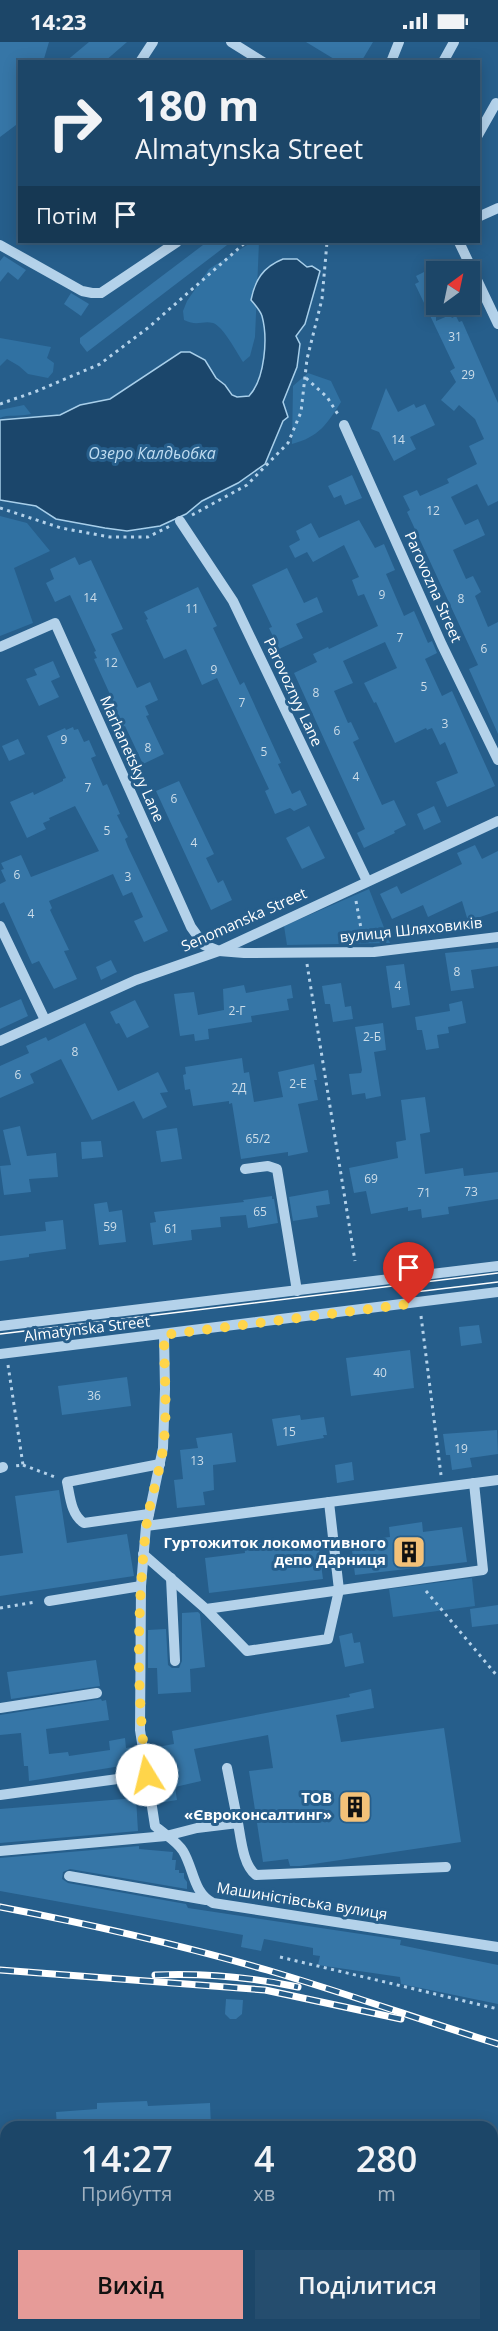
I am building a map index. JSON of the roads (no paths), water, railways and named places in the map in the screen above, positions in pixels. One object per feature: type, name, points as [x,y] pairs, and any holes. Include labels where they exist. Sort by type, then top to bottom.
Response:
[{"type":"street","points":[[141,60],[153,42]]},
{"type":"street","points":[[231,42],[260,60]]},
{"type":"street","points":[[392,60],[399,42]]},
{"type":"street","points":[[444,60],[454,42]]},
{"type":"street","points":[[480,131],[496,103]]},
{"type":"street","points":[[480,216],[498,208]]},
{"type":"street","points":[[2,248],[82,291],[101,293],[176,243]]},
{"type":"street","points":[[459,243],[498,324]]},
{"type":"street","name":"Parovozna Street","points":[[344,425],[442,645],[498,760]]},
{"type":"street","name":"Parovoznyy Lane","points":[[180,521],[233,601],[362,884]]},
{"type":"street","name":"Marhanetskyy Lane","points":[[0,647],[55,623],[191,927],[204,945],[219,951]]},
{"type":"street","name":"Senomanska Street","points":[[0,1041],[136,980],[219,951],[498,821]]},
{"type":"street","points":[[0,926],[45,1020]]},
{"type":"street","name":"вулиця Шляховиків","points":[[219,951],[374,952],[498,937]]},
{"type":"street","points":[[245,1169],[268,1166],[278,1169],[297,1290]]},
{"type":"street","name":"Almatynska Street","points":[[0,1326],[498,1266]]},
{"type":"street","name":"Almatynska Street","points":[[0,1354],[498,1292]]},
{"type":"street","name":"Машиністівська вулиця","points":[[164,1335],[163,1448],[146,1526],[141,1586],[141,1730],[155,1826],[182,1848],[200,1893],[206,1900],[213,1903],[498,1947]]},
{"type":"street","points":[[149,1514],[84,1523],[77,1519],[67,1482],[160,1464]]},
{"type":"street","points":[[146,1526],[498,1480]]},
{"type":"street","points":[[206,1609],[483,1570],[474,1483]]},
{"type":"street","points":[[144,1554],[206,1609],[247,1651],[328,1639],[339,1590],[329,1502]]},
{"type":"street","points":[[171,1578],[175,1661]]},
{"type":"street","points":[[49,1600],[141,1586]]},
{"type":"street","points":[[0,1708],[97,1693]]},
{"type":"street","points":[[227,1768],[248,1864],[250,1871],[256,1875],[446,1868]]},
{"type":"street","points":[[0,1795],[147,1775]]},
{"type":"street","points":[[0,1851],[166,1836],[197,1828],[238,1823]]},
{"type":"street","points":[[69,1876],[206,1900]]},
{"type":"water","name":"Озеро Калдьобка","points":[[283,259],[297,259],[307,267],[312,266],[320,271],[305,324],[296,336],[300,344],[297,367],[283,402],[288,417],[283,421],[265,464],[238,483],[202,501],[186,514],[160,526],[127,531],[56,519],[36,506],[0,500],[0,420],[60,415],[80,405],[110,399],[181,352],[190,352],[205,360],[216,378],[232,395],[249,396],[259,379],[265,346],[262,316],[251,300],[261,275],[270,266]]},
{"type":"tram line","points":[[0,1334],[498,1273]]},
{"type":"tram line","points":[[415,1292],[498,1282]]},
{"type":"railway","points":[[0,1907],[67,1920],[267,1970],[498,2044]]},
{"type":"railway","points":[[0,1970],[265,1990],[401,2019]]},
{"type":"railway","points":[[155,1975],[226,1976],[298,1987]]},
{"type":"place","name":"Гуртожиток локомотивного депо Дарниця","points":[[409,1552]]},
{"type":"place","name":"ТОВ «Євроконсалтинг»","points":[[355,1807]]}]
